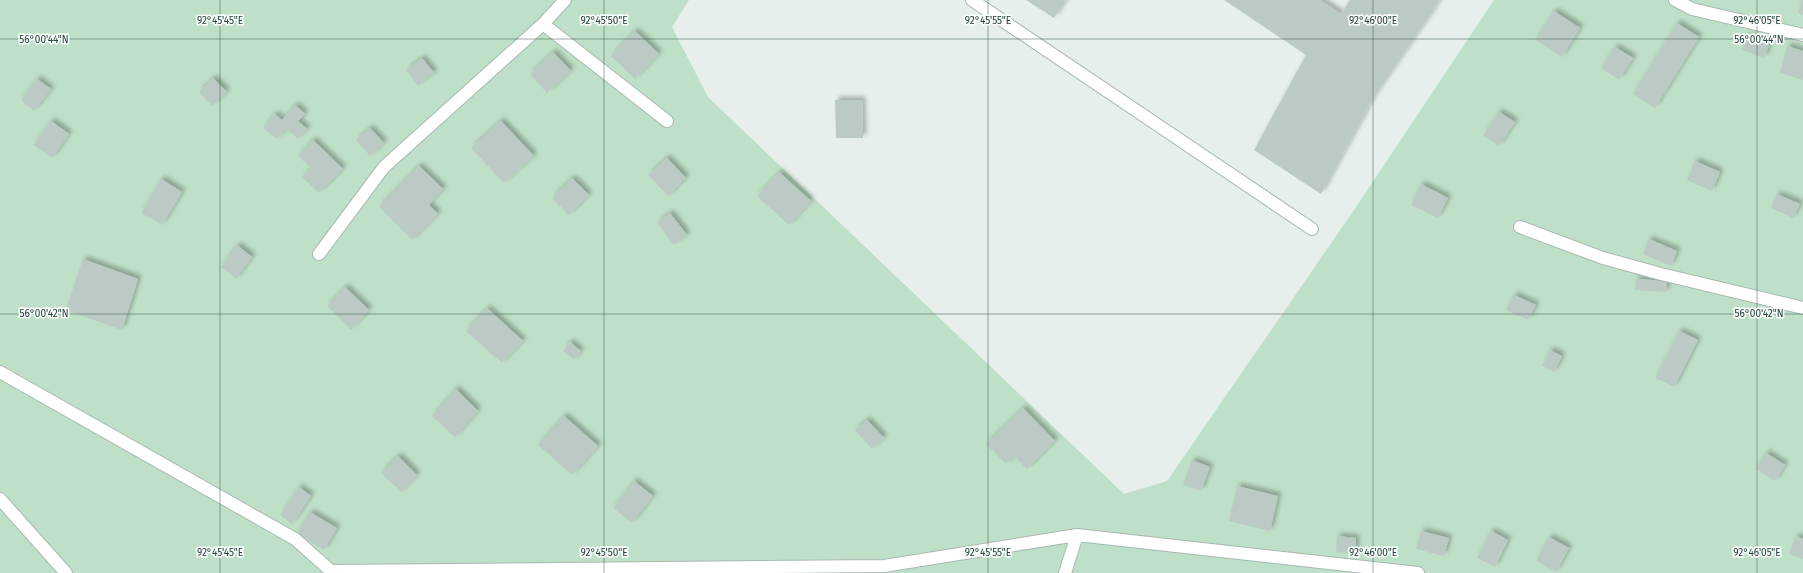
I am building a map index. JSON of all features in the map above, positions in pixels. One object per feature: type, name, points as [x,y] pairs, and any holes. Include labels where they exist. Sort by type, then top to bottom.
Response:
[{"type":"street","points":[[319,254],[384,167],[543,24],[565,0]]},
{"type":"street","points":[[972,0],[1312,229]]},
{"type":"street","points":[[1675,0],[1692,10],[1803,35]]},
{"type":"street","points":[[543,24],[667,121]]},
{"type":"street","points":[[1520,227],[1610,260],[1661,274],[1803,308]]},
{"type":"street","points":[[0,372],[294,539],[331,571],[884,566],[1077,535],[1418,573]]},
{"type":"street","points":[[0,499],[66,573]]},
{"type":"street","points":[[1065,573],[1077,535]]},
{"type":"green space","points":[[0,0],[689,0],[672,27],[708,97],[1124,494],[1167,481],[1354,210],[1494,0],[1803,0],[1803,573],[0,573]]},
{"type":"building","points":[[1026,0],[1066,0],[1054,18]]},
{"type":"building","points":[[1224,0],[1320,0],[1341,14],[1350,0],[1440,0],[1373,98],[1321,194],[1254,150],[1306,55]]},
{"type":"building","points":[[1803,0],[1803,15],[1798,13]]},
{"type":"building","points":[[1554,11],[1580,28],[1562,57],[1535,40]]},
{"type":"building","points":[[1677,23],[1699,37],[1655,108],[1633,94]]},
{"type":"building","points":[[635,31],[659,54],[635,79],[611,56]]},
{"type":"building","points":[[1747,36],[1769,45],[1764,58],[1742,50]]},
{"type":"building","points":[[1787,46],[1803,51],[1803,80],[1780,73]]},
{"type":"building","points":[[1615,47],[1633,58],[1619,80],[1601,68]]},
{"type":"building","points":[[553,52],[571,71],[547,93],[530,74]]},
{"type":"building","points":[[422,58],[434,73],[418,86],[406,70]]},
{"type":"building","points":[[213,78],[227,92],[212,106],[199,92]]},
{"type":"building","points":[[37,79],[51,89],[34,111],[21,100]]},
{"type":"building","points":[[835,100],[862,100],[863,138],[836,138]]},
{"type":"building","points":[[295,105],[305,114],[298,121],[307,129],[298,139],[286,129],[277,139],[263,128],[275,114],[282,120]]},
{"type":"building","points":[[1499,112],[1515,122],[1499,146],[1483,136]]},
{"type":"building","points":[[51,121],[69,134],[52,158],[34,145]]},
{"type":"building","points":[[501,121],[534,156],[504,183],[471,148]]},
{"type":"building","points":[[370,128],[384,143],[370,156],[356,140]]},
{"type":"building","points":[[313,140],[343,169],[319,193],[302,177],[311,168],[298,156]]},
{"type":"building","points":[[667,158],[686,178],[668,196],[648,175]]},
{"type":"building","points":[[1695,161],[1720,172],[1712,191],[1687,180]]},
{"type":"building","points":[[419,166],[443,189],[429,205],[438,214],[412,240],[379,207]]},
{"type":"building","points":[[779,172],[811,201],[789,225],[757,196]]},
{"type":"building","points":[[572,178],[589,195],[569,215],[552,198]]},
{"type":"building","points":[[161,179],[182,192],[162,225],[141,213]]},
{"type":"building","points":[[1421,184],[1448,198],[1438,218],[1411,205]]},
{"type":"building","points":[[1777,194],[1800,204],[1793,218],[1771,208]]},
{"type":"building","points":[[670,213],[687,235],[674,245],[657,223]]},
{"type":"building","points":[[1649,239],[1677,251],[1671,266],[1643,254]]},
{"type":"building","points":[[237,245],[252,257],[236,279],[221,267]]},
{"type":"building","points":[[83,259],[138,279],[122,330],[66,310]]},
{"type":"building","points":[[1636,279],[1667,281],[1666,292],[1635,290]]},
{"type":"building","points":[[345,287],[369,310],[351,330],[327,306]]},
{"type":"building","points":[[1514,295],[1536,305],[1528,320],[1506,310]]},
{"type":"building","points":[[487,308],[523,341],[502,363],[466,331]]},
{"type":"building","points":[[1679,331],[1698,340],[1674,387],[1655,378]]},
{"type":"building","points":[[570,342],[581,351],[574,360],[563,351]]},
{"type":"building","points":[[1550,350],[1562,356],[1554,372],[1542,366]]},
{"type":"building","points":[[456,389],[478,411],[455,437],[432,416]]},
{"type":"building","points":[[1023,408],[1055,441],[1027,469],[1014,456],[1006,464],[986,444]]},
{"type":"building","points":[[564,416],[598,446],[572,475],[538,445]]},
{"type":"building","points":[[867,420],[884,438],[872,449],[855,430]]},
{"type":"building","points":[[1766,453],[1785,465],[1775,481],[1756,469]]},
{"type":"building","points":[[398,456],[417,475],[401,492],[381,473]]},
{"type":"building","points":[[1192,460],[1210,467],[1201,491],[1183,485]]},
{"type":"building","points":[[634,481],[653,496],[632,523],[613,508]]},
{"type":"building","points":[[1237,486],[1278,496],[1270,531],[1229,521]]},
{"type":"building","points":[[299,487],[311,496],[292,524],[280,515]]},
{"type":"building","points":[[310,512],[337,528],[324,550],[297,534]]},
{"type":"building","points":[[1421,531],[1449,538],[1444,556],[1416,549]]},
{"type":"building","points":[[1491,531],[1508,540],[1495,567],[1477,558]]},
{"type":"building","points":[[1337,536],[1356,538],[1355,554],[1336,552]]},
{"type":"building","points":[[1796,536],[1803,539],[1803,559],[1789,554]]},
{"type":"building","points":[[1549,537],[1569,548],[1556,572],[1536,561]]}]
